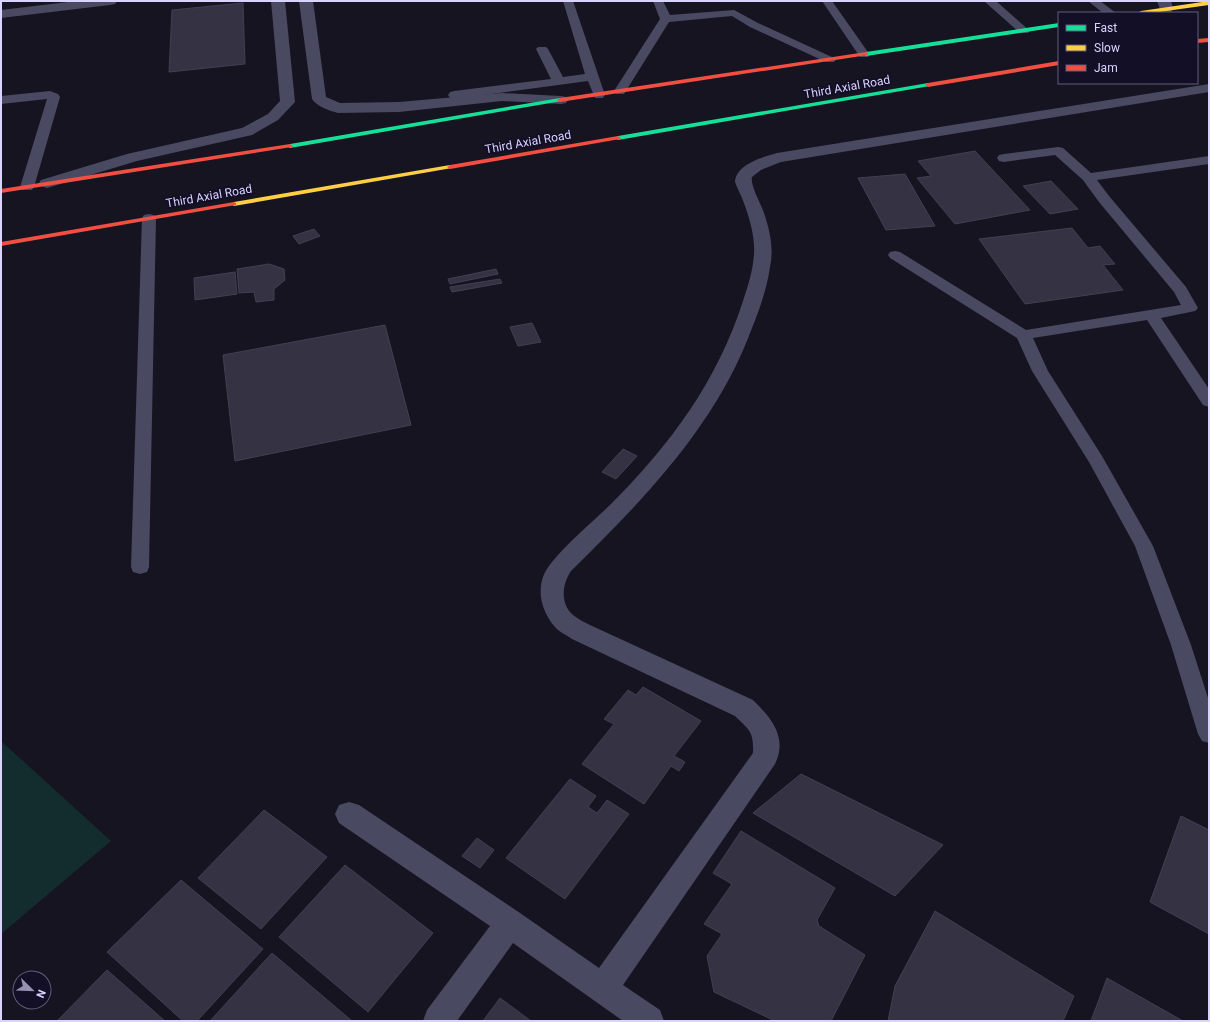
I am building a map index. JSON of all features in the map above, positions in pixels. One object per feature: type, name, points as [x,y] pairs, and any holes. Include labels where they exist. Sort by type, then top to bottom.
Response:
[{"type":"highway","points":[[1144,12],[1165,5],[1209,3]]},
{"type":"highway","points":[[1,191],[293,146],[561,100],[1058,25]]},
{"type":"highway","points":[[1198,42],[1209,40]]},
{"type":"highway","name":"Third Axial Road","points":[[1,244],[1058,63]]},
{"type":"street","points":[[1,14],[110,1]]},
{"type":"street","points":[[42,184],[133,157],[247,132],[273,117],[288,102],[278,1]]},
{"type":"street","points":[[306,1],[319,99],[338,108],[399,107],[502,97],[561,100]]},
{"type":"street","points":[[603,988],[766,756],[767,738],[758,722],[744,708],[580,632],[564,621],[554,606],[552,590],[555,576],[563,565],[637,492],[672,453],[697,419],[716,387],[730,359],[744,327],[755,293],[763,253],[759,222],[752,200],[743,182],[745,175],[751,170],[777,158],[1209,88]]},
{"type":"street","points":[[349,814],[510,923],[649,1021]]},
{"type":"street","points":[[438,1021],[510,923]]},
{"type":"lane","points":[[568,1],[599,95]]},
{"type":"lane","points":[[658,1],[666,19]]},
{"type":"lane","points":[[726,1],[734,13],[754,25],[830,60]]},
{"type":"lane","points":[[826,1],[864,55]]},
{"type":"lane","points":[[989,1],[1024,31]]},
{"type":"lane","points":[[1092,1],[1108,12]]},
{"type":"lane","points":[[666,19],[734,13]]},
{"type":"lane","points":[[620,91],[666,19]]},
{"type":"lane","points":[[542,49],[558,80]]},
{"type":"lane","points":[[454,95],[558,80],[592,77]]},
{"type":"lane","points":[[1,100],[50,95],[54,97],[27,187]]},
{"type":"lane","points":[[1004,158],[1058,151],[1088,177],[1104,199],[1181,290],[1190,308],[1024,335]]},
{"type":"lane","points":[[1088,177],[1209,160]]},
{"type":"lane","points":[[140,567],[149,218]]},
{"type":"lane","points":[[895,255],[1024,335],[1040,371],[1096,460],[1144,546],[1181,645],[1209,734]]},
{"type":"lane","points":[[1151,315],[1209,401]]},
{"type":"green space","points":[[1,741],[111,841],[1,934]]},
{"type":"building","points":[[243,3],[245,64],[169,72],[172,10]]},
{"type":"building","points":[[975,151],[1030,210],[955,224],[917,178],[931,176],[918,161]]},
{"type":"building","points":[[905,174],[935,226],[886,230],[858,178]]},
{"type":"building","points":[[1051,181],[1078,209],[1050,214],[1023,186]]},
{"type":"building","points":[[1072,228],[1088,248],[1100,246],[1115,264],[1103,265],[1123,290],[1025,304],[979,239]]},
{"type":"building","points":[[314,229],[320,236],[299,244],[293,236]]},
{"type":"building","points":[[269,264],[284,269],[285,280],[274,289],[274,300],[256,302],[254,292],[239,293],[237,269]]},
{"type":"building","points":[[496,269],[498,274],[450,284],[448,279]]},
{"type":"building","points":[[235,272],[237,294],[195,300],[194,278]]},
{"type":"building","points":[[500,279],[502,283],[452,292],[450,287]]},
{"type":"building","points":[[532,323],[541,342],[518,346],[510,327]]},
{"type":"building","points":[[385,325],[411,425],[235,461],[223,355]]},
{"type":"building","points":[[623,449],[637,456],[616,479],[602,472]]},
{"type":"building","points":[[643,687],[701,721],[674,756],[685,762],[679,771],[671,766],[644,804],[582,764],[614,724],[604,719],[628,690],[636,695]]},
{"type":"building","points":[[801,774],[943,845],[895,896],[753,813]]},
{"type":"building","points":[[570,779],[596,796],[588,807],[597,813],[607,800],[629,814],[565,899],[506,858]]},
{"type":"building","points":[[264,810],[327,857],[261,929],[198,878]]},
{"type":"building","points":[[1181,816],[1209,830],[1209,934],[1150,902]]},
{"type":"building","points":[[741,831],[835,888],[817,920],[819,926],[865,955],[831,1021],[775,1021],[714,992],[707,956],[722,934],[704,924],[732,884],[713,873]]},
{"type":"building","points":[[477,838],[494,850],[480,868],[462,856]]},
{"type":"building","points":[[345,865],[433,933],[368,1012],[279,937]]},
{"type":"building","points":[[181,880],[263,949],[197,1021],[183,1021],[107,952]]},
{"type":"building","points":[[935,911],[1074,996],[1063,1021],[888,1021],[895,986]]},
{"type":"building","points":[[272,953],[352,1021],[210,1021]]},
{"type":"building","points":[[107,970],[165,1021],[57,1021]]},
{"type":"building","points":[[1107,978],[1183,1021],[1091,1021]]},
{"type":"building","points":[[500,998],[531,1021],[483,1021]]},
{"type":"traffic: fast","points":[[866,54],[1058,25]]},
{"type":"traffic: fast","points":[[618,138],[928,85]]},
{"type":"traffic: fast","points":[[290,146],[560,100]]},
{"type":"traffic: slow","points":[[1148,12],[1209,3]]},
{"type":"traffic: slow","points":[[234,204],[450,167]]},
{"type":"traffic: jam","points":[[1198,41],[1209,40]]},
{"type":"traffic: jam","points":[[560,100],[866,54]]},
{"type":"traffic: jam","points":[[928,85],[1058,63]]},
{"type":"traffic: jam","points":[[450,167],[618,138]]},
{"type":"traffic: jam","points":[[1,191],[290,146]]},
{"type":"traffic: jam","points":[[1,244],[234,204]]}]
